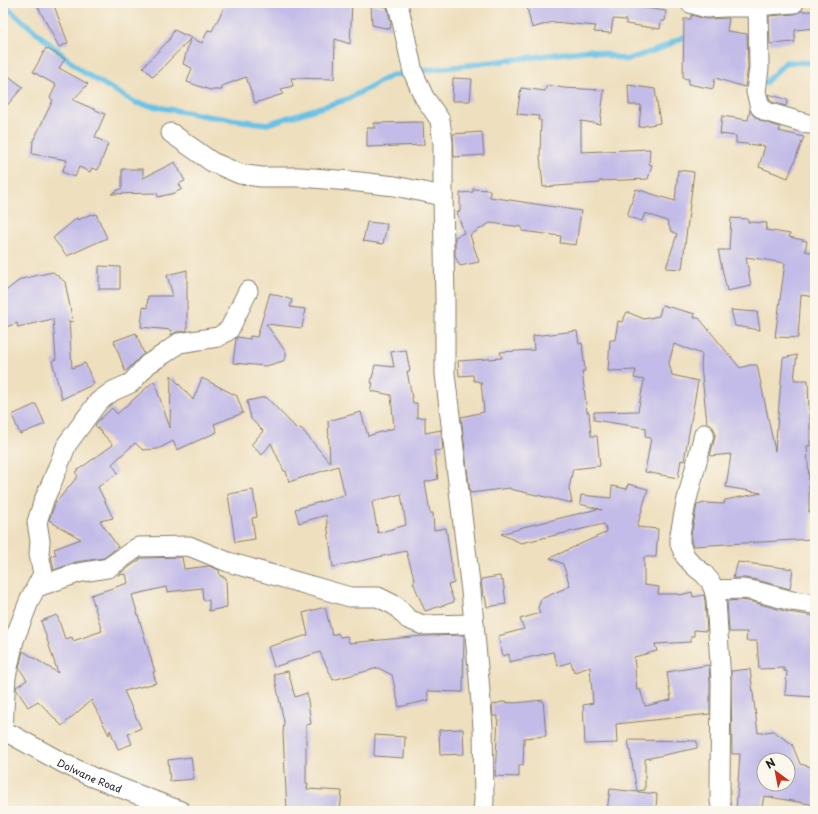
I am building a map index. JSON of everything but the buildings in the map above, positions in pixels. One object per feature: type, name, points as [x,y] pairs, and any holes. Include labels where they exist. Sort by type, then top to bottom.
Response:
[{"type":"street","points":[[397,3],[412,72],[424,97],[440,120],[443,143],[445,374],[474,624],[483,727],[483,811]]},
{"type":"street","points":[[690,3],[706,8],[746,8],[758,5],[794,3]]},
{"type":"street","points":[[758,5],[759,68],[756,92],[760,107],[767,112],[808,124],[815,124]]},
{"type":"street","points":[[171,133],[212,162],[240,174],[261,177],[300,177],[350,181],[395,186],[443,196]]},
{"type":"street","points":[[3,731],[6,677],[11,654],[20,623],[43,574],[39,554],[40,541],[36,522],[67,444],[98,402],[113,391],[131,383],[148,364],[179,343],[218,338],[228,330],[248,291]]},
{"type":"street","points":[[704,434],[686,503],[680,534],[680,544],[685,556],[710,581],[716,599],[721,682],[720,801],[722,811]]},
{"type":"street","points":[[36,587],[78,573],[108,568],[138,547],[189,546],[228,562],[350,597],[378,597],[396,606],[408,618],[423,625],[474,624]]},
{"type":"street","points":[[714,590],[743,589],[792,601],[815,604]]},
{"type":"street","name":"Dolwane Road","points":[[3,731],[92,777],[181,811]]},
{"type":"waterway","points":[[3,4],[83,72],[136,103],[206,116],[267,124],[348,99],[390,76],[590,50],[626,60],[662,48],[687,35],[689,36]]},
{"type":"waterway","points":[[765,83],[786,62],[815,63]]}]
